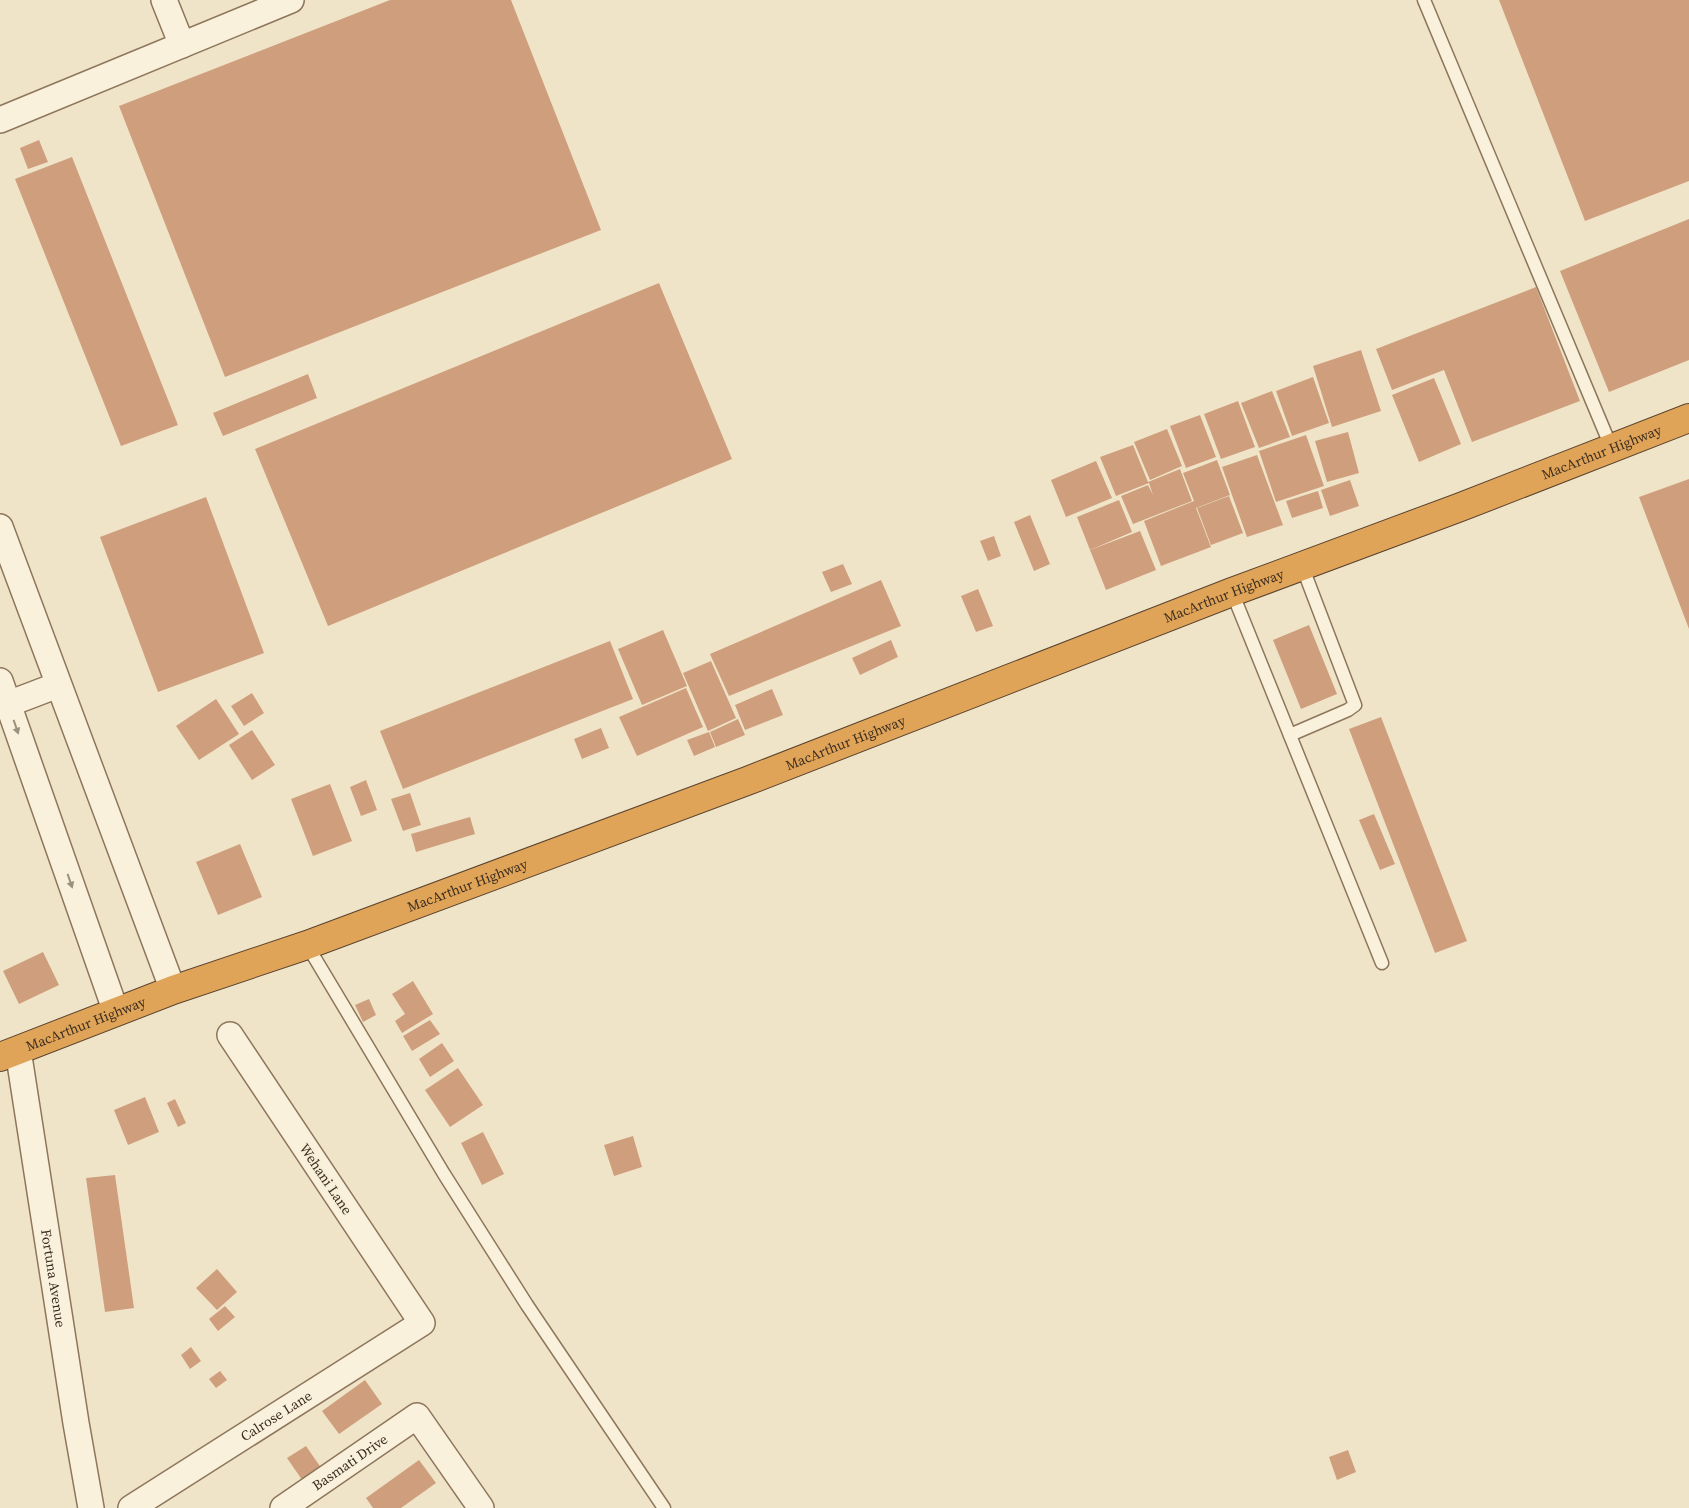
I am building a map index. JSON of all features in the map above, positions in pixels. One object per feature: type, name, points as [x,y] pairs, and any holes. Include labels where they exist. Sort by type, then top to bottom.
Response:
[{"type":"highway","name":"MacArthur Highway","points":[[9,1054],[172,990],[307,945],[756,778],[1232,592],[1689,418]]},
{"type":"street","points":[[164,0],[182,45]]},
{"type":"street","points":[[1,116],[291,0]]},
{"type":"street","points":[[0,527],[172,990]]},
{"type":"street","points":[[58,685],[4,692],[116,1012]]},
{"type":"street","name":"Wehani Lane","points":[[230,1035],[422,1323]]},
{"type":"street","name":"Fortuna Avenue","points":[[9,1054],[92,1508]]},
{"type":"street","name":"Calrose Lane","points":[[131,1508],[422,1323]]},
{"type":"street","name":"Basmati Drive","points":[[283,1508],[314,1499],[417,1416],[481,1508]]},
{"type":"lane","points":[[1424,0],[1612,448]]},
{"type":"lane","points":[[1290,735],[1348,710],[1354,705],[1302,566]]},
{"type":"lane","points":[[1232,592],[1382,963]]},
{"type":"lane","points":[[307,945],[449,1182],[528,1305],[664,1508]]},
{"type":"building","points":[[390,0],[511,0],[601,230],[225,377],[119,106]]},
{"type":"building","points":[[1499,0],[1689,0],[1689,181],[1585,221]]},
{"type":"building","points":[[39,140],[48,162],[28,169],[20,148]]},
{"type":"building","points":[[72,157],[178,425],[121,446],[15,179]]},
{"type":"building","points":[[1689,219],[1689,360],[1609,392],[1560,271]]},
{"type":"building","points":[[659,283],[732,459],[328,626],[255,449]]},
{"type":"building","points":[[1536,287],[1580,401],[1472,442],[1444,370],[1392,390],[1376,349]]},
{"type":"building","points":[[1361,350],[1381,411],[1332,427],[1313,366]]},
{"type":"building","points":[[308,374],[317,398],[223,436],[213,413]]},
{"type":"building","points":[[1313,377],[1329,423],[1292,436],[1276,391]]},
{"type":"building","points":[[1434,378],[1461,444],[1419,462],[1392,395]]},
{"type":"building","points":[[1272,391],[1290,437],[1259,448],[1241,403]]},
{"type":"building","points":[[1238,401],[1255,447],[1221,459],[1204,414]]},
{"type":"building","points":[[1200,415],[1216,457],[1186,468],[1170,426]]},
{"type":"building","points":[[1167,429],[1182,466],[1150,480],[1134,442]]},
{"type":"building","points":[[1348,432],[1359,473],[1327,482],[1315,441]]},
{"type":"building","points":[[1306,435],[1324,486],[1276,502],[1259,451]]},
{"type":"building","points":[[1133,445],[1148,482],[1180,469],[1192,501],[1133,524],[1121,496],[1148,485],[1153,495],[1149,483],[1116,496],[1100,457]]},
{"type":"building","points":[[1257,455],[1283,525],[1247,537],[1222,467]]},
{"type":"building","points":[[1217,460],[1230,495],[1196,508],[1211,547],[1161,566],[1144,521],[1194,501],[1183,473]]},
{"type":"building","points":[[1096,461],[1112,498],[1066,517],[1051,480]]},
{"type":"building","points":[[1689,479],[1689,629],[1639,497]]},
{"type":"building","points":[[1350,480],[1359,506],[1330,516],[1321,490]]},
{"type":"building","points":[[1318,491],[1323,508],[1292,518],[1286,501]]},
{"type":"building","points":[[1229,496],[1243,533],[1211,545],[1197,508]]},
{"type":"building","points":[[206,497],[264,653],[158,692],[100,537]]},
{"type":"building","points":[[1119,500],[1132,532],[1090,550],[1077,517]]},
{"type":"building","points":[[1030,515],[1050,564],[1034,571],[1014,522]]},
{"type":"building","points":[[1140,531],[1156,570],[1106,590],[1090,550]]},
{"type":"building","points":[[994,536],[1001,556],[988,561],[980,541]]},
{"type":"building","points":[[843,564],[852,584],[831,592],[822,572]]},
{"type":"building","points":[[881,580],[901,626],[729,696],[710,654]]},
{"type":"building","points":[[978,589],[993,626],[976,632],[961,596]]},
{"type":"building","points":[[1309,625],[1337,694],[1301,709],[1273,640]]},
{"type":"building","points":[[663,630],[687,686],[642,705],[618,649]]},
{"type":"building","points":[[891,640],[898,657],[860,675],[852,658]]},
{"type":"building","points":[[610,641],[633,699],[403,789],[380,731]]},
{"type":"building","points":[[711,661],[736,718],[708,731],[683,673]]},
{"type":"building","points":[[686,688],[703,727],[637,756],[619,717]]},
{"type":"building","points":[[772,689],[783,715],[745,730],[735,705]]},
{"type":"building","points":[[252,693],[264,713],[244,726],[231,706]]},
{"type":"building","points":[[216,699],[239,734],[199,760],[176,726]]},
{"type":"building","points":[[1381,717],[1467,941],[1435,953],[1349,729]]},
{"type":"building","points":[[738,719],[745,735],[716,747],[710,732]]},
{"type":"building","points":[[601,728],[609,748],[582,759],[574,739]]},
{"type":"building","points":[[252,730],[275,765],[252,780],[229,745]]},
{"type":"building","points":[[709,732],[715,747],[694,756],[687,740]]},
{"type":"building","points":[[366,780],[377,810],[361,816],[350,787]]},
{"type":"building","points":[[330,784],[352,841],[313,856],[291,799]]},
{"type":"building","points":[[410,793],[421,825],[403,831],[391,799]]},
{"type":"building","points":[[1374,814],[1395,864],[1380,870],[1359,820]]},
{"type":"building","points":[[470,817],[475,834],[416,852],[411,834]]},
{"type":"building","points":[[240,844],[262,897],[218,915],[196,862]]},
{"type":"building","points":[[43,952],[59,985],[19,1004],[3,971]]},
{"type":"building","points":[[413,981],[433,1014],[402,1033],[395,1021],[405,1014],[392,994]]},
{"type":"building","points":[[369,999],[376,1015],[363,1022],[355,1005]]},
{"type":"building","points":[[430,1020],[440,1034],[412,1051],[403,1036]]},
{"type":"building","points":[[442,1043],[454,1061],[430,1077],[419,1059]]},
{"type":"building","points":[[458,1068],[483,1105],[450,1127],[425,1090]]},
{"type":"building","points":[[145,1097],[159,1132],[128,1145],[114,1110]]},
{"type":"building","points":[[175,1099],[186,1123],[178,1127],[167,1103]]},
{"type":"building","points":[[483,1132],[504,1174],[482,1185],[461,1143]]},
{"type":"building","points":[[633,1136],[642,1167],[614,1176],[604,1145]]},
{"type":"building","points":[[115,1175],[134,1308],[105,1312],[86,1178]]},
{"type":"building","points":[[217,1269],[237,1292],[217,1310],[196,1288]]},
{"type":"building","points":[[225,1306],[235,1317],[218,1331],[209,1319]]},
{"type":"building","points":[[191,1347],[201,1361],[190,1369],[181,1355]]},
{"type":"building","points":[[220,1371],[227,1380],[216,1388],[209,1379]]},
{"type":"building","points":[[365,1380],[382,1404],[339,1434],[322,1411]]},
{"type":"building","points":[[306,1446],[326,1475],[307,1487],[287,1458]]},
{"type":"building","points":[[1348,1450],[1356,1472],[1337,1480],[1329,1457]]},
{"type":"building","points":[[419,1460],[436,1483],[401,1508],[373,1508],[366,1498]]}]
